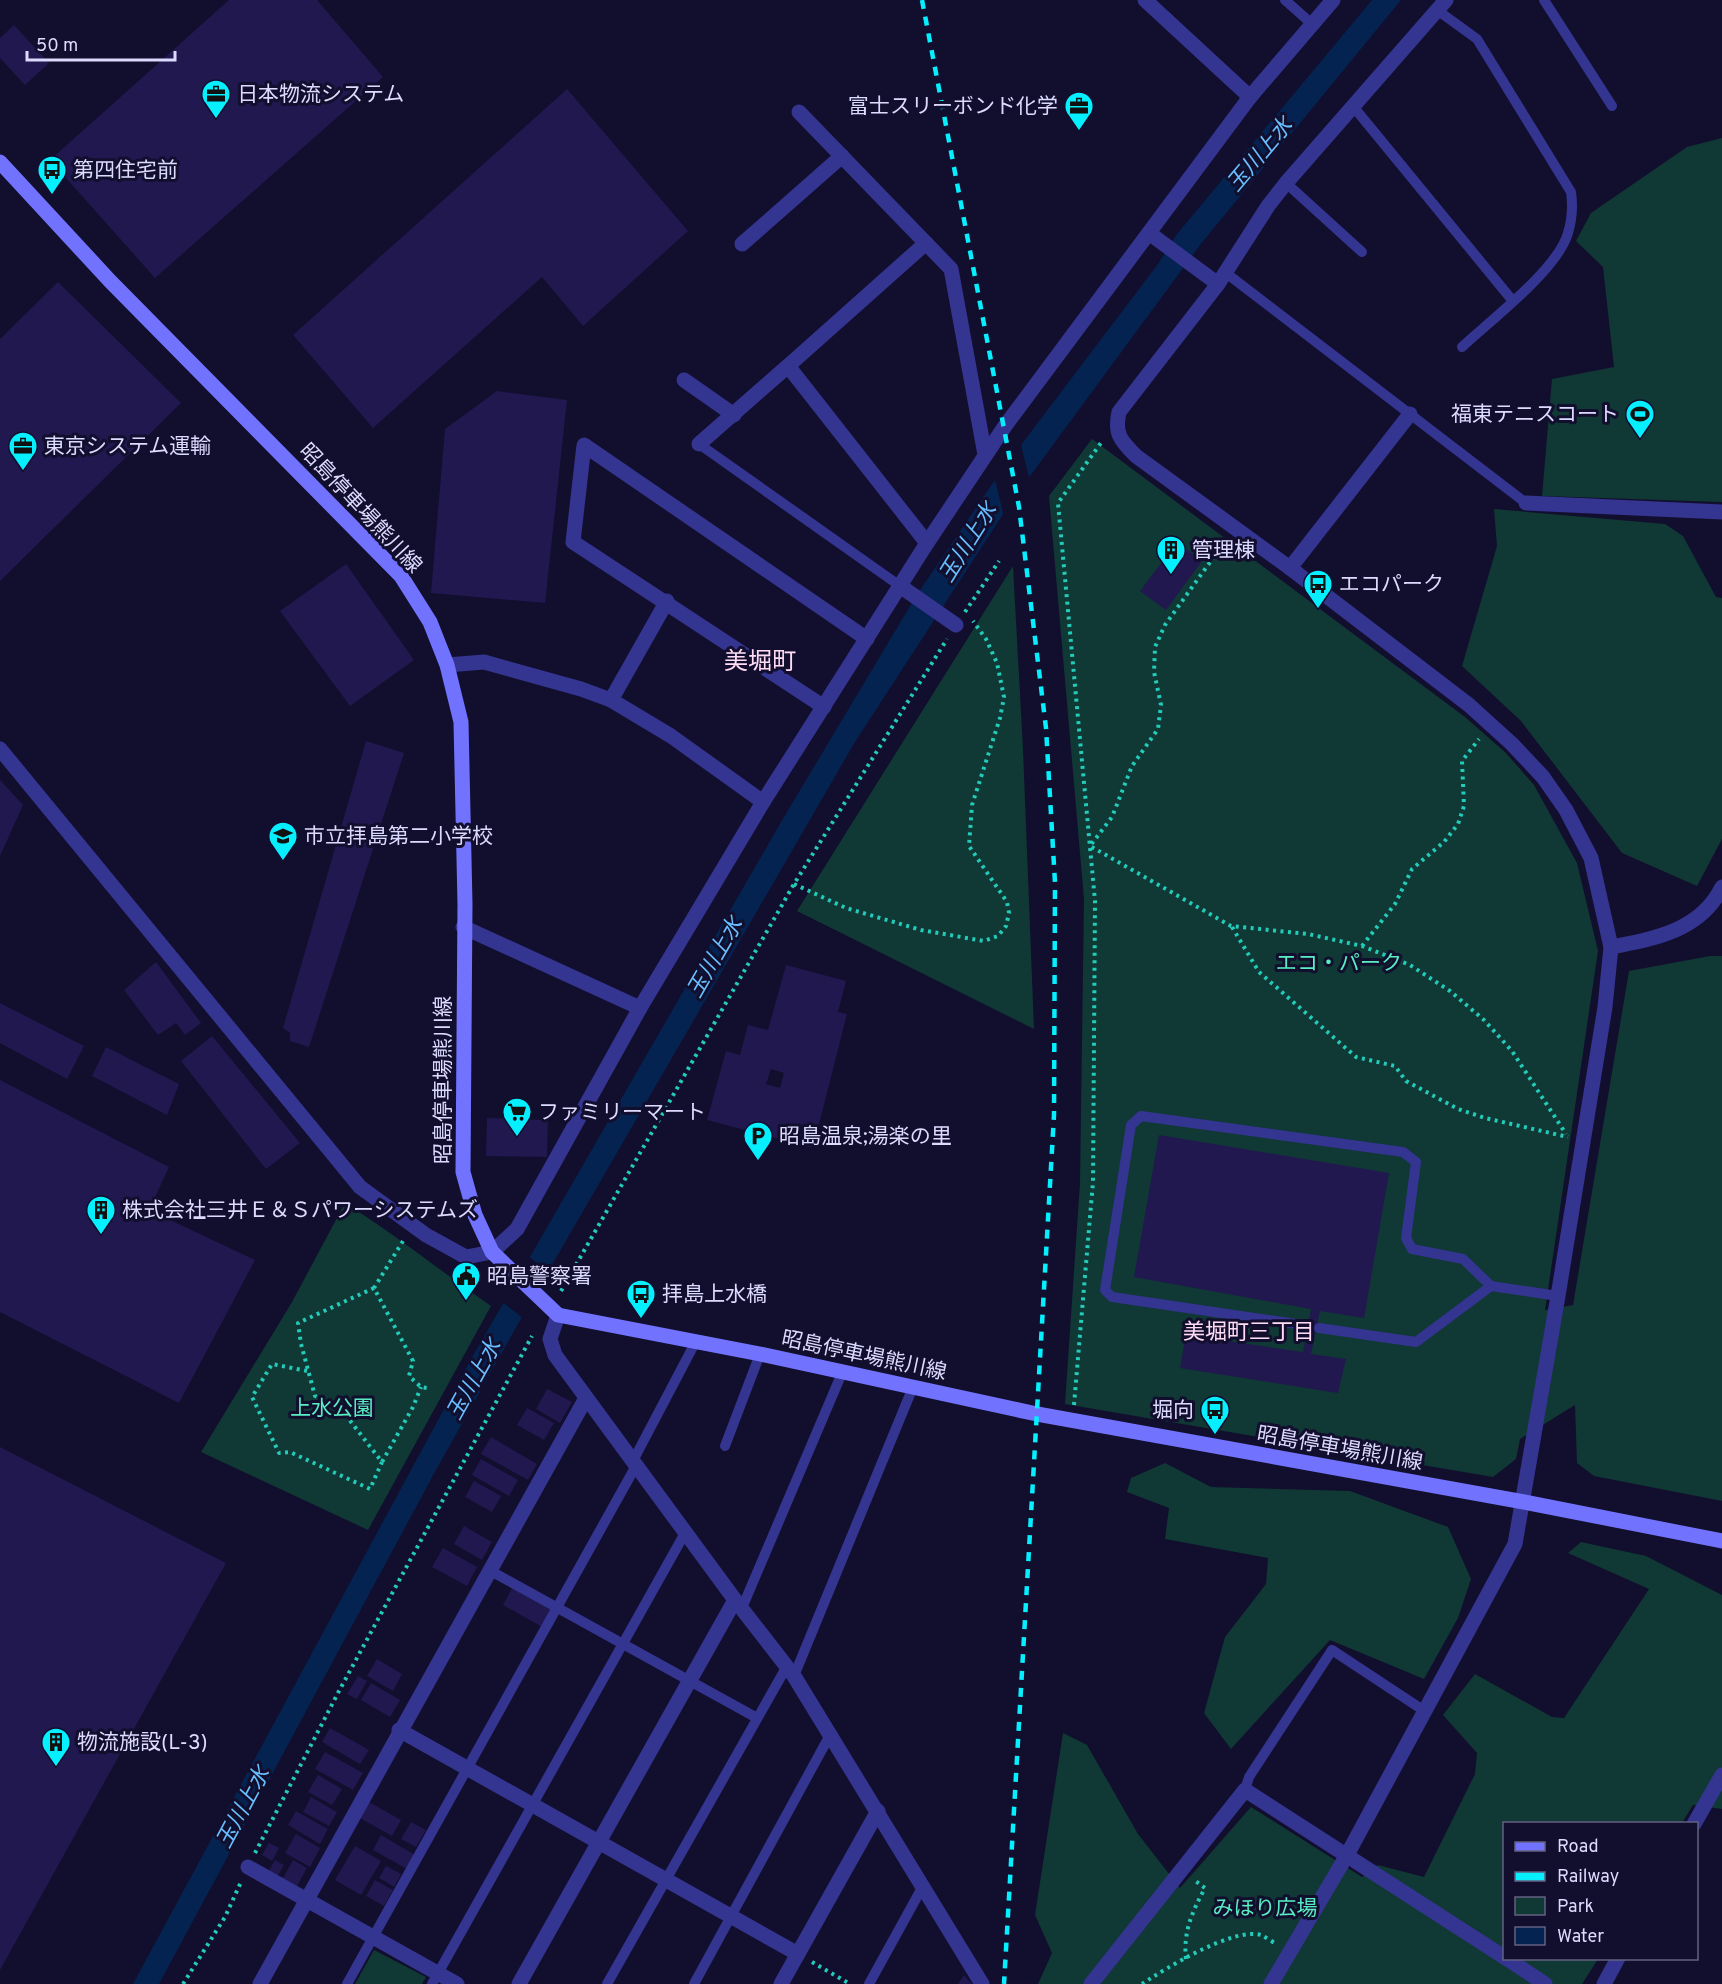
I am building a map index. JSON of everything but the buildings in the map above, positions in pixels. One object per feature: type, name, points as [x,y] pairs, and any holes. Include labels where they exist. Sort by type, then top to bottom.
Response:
[{"type":"main road","name":"昭島停車場熊川線","points":[[0,162],[110,281],[401,576],[430,622],[447,665],[461,722],[465,904],[463,927],[463,1172],[475,1215],[492,1252],[509,1271],[558,1315],[760,1354],[1073,1421],[1524,1502],[1722,1541]]},
{"type":"street","points":[[1145,0],[1250,97]]},
{"type":"street","points":[[0,749],[360,1187],[426,1236],[466,1257],[492,1252],[518,1229],[640,1008],[763,802],[985,455],[1250,97],[1333,0]]},
{"type":"street","points":[[1271,1984],[1347,1855],[1515,1544],[1524,1502],[1605,1006],[1611,947],[1591,858],[1566,810],[1543,777],[1469,705],[1290,568],[1136,456],[1119,440],[1116,426],[1119,412],[1268,206],[1352,105],[1441,5]]},
{"type":"street","points":[[799,112],[951,269],[985,455]]},
{"type":"street","points":[[742,244],[842,156]]},
{"type":"street","points":[[1149,233],[1217,278]]},
{"type":"street","points":[[699,444],[926,243]]},
{"type":"street","points":[[788,366],[927,543]]},
{"type":"street","points":[[684,380],[734,415]]},
{"type":"street","points":[[1290,568],[1410,414]]},
{"type":"street","points":[[824,707],[667,601],[573,542],[584,445],[867,639]]},
{"type":"street","points":[[1526,503],[1722,512]]},
{"type":"street","points":[[900,586],[956,625]]},
{"type":"street","points":[[611,700],[667,601]]},
{"type":"street","points":[[447,665],[484,662],[611,700],[670,736],[763,802]]},
{"type":"street","points":[[1611,947],[1640,942],[1684,927],[1714,904],[1722,887]]},
{"type":"street","points":[[463,927],[640,1008]]},
{"type":"street","points":[[558,1315],[550,1339],[555,1355],[738,1604],[791,1671],[982,1984]]},
{"type":"street","points":[[260,1984],[399,1730],[586,1398]]},
{"type":"street","points":[[519,1984],[690,1680],[738,1604]]},
{"type":"street","points":[[399,1730],[798,1954]]},
{"type":"street","points":[[1695,1822],[1722,1775]]},
{"type":"street","points":[[1091,1984],[1245,1790],[1503,1957]]},
{"type":"street","points":[[781,1984],[878,1811]]},
{"type":"street","points":[[248,1868],[373,1937],[435,1979],[457,1984]]},
{"type":"street","points":[[1508,1960],[1545,1984]]},
{"type":"street","points":[[1604,1984],[1617,1960]]},
{"type":"lane","points":[[1285,0],[1312,24]]},
{"type":"lane","points":[[1544,0],[1612,106]]},
{"type":"lane","points":[[1441,5],[1478,39],[1571,192],[1573,207],[1568,235],[1553,261],[1462,347]]},
{"type":"lane","points":[[1352,105],[1512,300]]},
{"type":"lane","points":[[1286,183],[1362,252]]},
{"type":"lane","points":[[1217,278],[1410,414],[1526,503]]},
{"type":"lane","points":[[699,444],[900,586]]},
{"type":"lane","points":[[1304,1325],[1112,1297],[1105,1290],[1131,1125],[1141,1116],[1403,1152],[1416,1162],[1406,1238],[1412,1249],[1463,1259],[1491,1286],[1558,1296]]},
{"type":"lane","points":[[1319,1328],[1416,1342],[1491,1286]]},
{"type":"lane","points":[[347,1984],[558,1606],[635,1462],[695,1342]]},
{"type":"lane","points":[[725,1446],[760,1354]]},
{"type":"lane","points":[[738,1604],[843,1373]]},
{"type":"lane","points":[[607,1984],[757,1718],[791,1671],[912,1387]]},
{"type":"lane","points":[[435,1979],[685,1533]]},
{"type":"lane","points":[[489,1570],[558,1606],[757,1718]]},
{"type":"lane","points":[[1245,1790],[1249,1777],[1332,1650],[1426,1712]]},
{"type":"lane","points":[[694,1984],[831,1735]]},
{"type":"lane","points":[[869,1984],[923,1886]]},
{"type":"path","points":[[1073,1421],[1093,1182],[1095,900],[1058,503],[1116,426]]},
{"type":"path","points":[[1090,846],[1112,817],[1131,766],[1158,729],[1161,705],[1154,672],[1155,647],[1165,625],[1223,544]]},
{"type":"path","points":[[561,1291],[794,884],[956,625],[999,561]]},
{"type":"path","points":[[794,884],[846,908],[921,930],[984,941],[998,936],[1006,926],[1009,913],[1006,902],[969,846],[972,806],[1000,718],[1004,697],[997,663],[990,647],[965,612]]},
{"type":"path","points":[[1362,946],[1395,904],[1412,869],[1444,842],[1458,824],[1464,806],[1462,761],[1479,739]]},
{"type":"path","points":[[1090,846],[1231,927],[1308,934],[1362,946],[1410,965],[1450,991],[1484,1020],[1512,1051],[1568,1137],[1485,1119],[1458,1110],[1406,1080],[1395,1066],[1356,1057],[1259,972],[1231,927]]},
{"type":"path","points":[[382,1462],[341,1409],[315,1396],[298,1323],[374,1288],[403,1241]]},
{"type":"path","points":[[374,1288],[413,1361],[409,1376],[421,1387],[427,1388]]},
{"type":"path","points":[[183,1984],[225,1917],[344,1681],[537,1328]]},
{"type":"path","points":[[308,1371],[272,1364],[252,1397],[279,1453],[290,1452],[369,1489],[413,1407],[421,1387]]},
{"type":"path","points":[[1186,1959],[1184,1941],[1192,1913],[1205,1888],[1190,1877]]},
{"type":"path","points":[[1142,1984],[1186,1959],[1238,1935],[1261,1935],[1289,1951]]},
{"type":"path","points":[[798,1954],[850,1984]]},
{"type":"path","points":[[1149,1980],[1153,1984]]},
{"type":"green space","points":[[1722,138],[1722,502],[1542,496],[1552,379],[1614,367],[1603,267],[1576,241],[1591,213],[1687,147]]},
{"type":"green space","name":"エコ・パーク","points":[[1092,439],[1465,717],[1506,753],[1534,785],[1577,863],[1598,951],[1545,1310],[1573,1305],[1629,971],[1710,956],[1722,956],[1722,1501],[1594,1476],[1577,1463],[1575,1405],[1520,1439],[1516,1459],[1493,1477],[1065,1404],[1080,1183],[1084,899],[1049,496]]},
{"type":"green space","points":[[1494,509],[1665,524],[1683,536],[1716,597],[1722,598],[1722,839],[1697,886],[1622,853],[1521,721],[1462,666],[1497,546]]},
{"type":"green space","points":[[1013,566],[1023,749],[1034,1029],[797,911]]},
{"type":"green space","name":"上水公園","points":[[345,1203],[491,1306],[368,1530],[201,1452],[292,1302]]},
{"type":"green space","points":[[1165,1463],[1211,1487],[1350,1491],[1448,1527],[1471,1579],[1458,1618],[1424,1679],[1330,1640],[1231,1749],[1204,1713],[1225,1637],[1266,1584],[1268,1558],[1165,1539],[1169,1508],[1127,1492],[1131,1478]]},
{"type":"green space","name":"みほり広場","points":[[1581,1542],[1646,1556],[1722,1595],[1722,1809],[1693,1805],[1683,1822],[1503,1822],[1503,1960],[1597,1960],[1582,1984],[1038,1984],[1052,1953],[1035,1915],[1063,1733],[1087,1745],[1138,1834],[1180,1888],[1251,1807],[1362,1877],[1378,1865],[1424,1877],[1475,1774],[1477,1753],[1443,1715],[1475,1674],[1552,1717],[1564,1718],[1649,1589],[1568,1553]]},
{"type":"green space","points":[[374,1950],[426,1977],[422,1984],[355,1984]]},
{"type":"water","name":"玉川上水","points":[[1372,0],[1401,0],[1200,245],[1011,502],[855,742],[527,1308],[436,1470],[159,1984],[133,1984],[471,1359],[781,822],[916,596],[999,474],[1158,264],[1177,234]]},
{"type":"pier","points":[[1020,441],[1030,481],[1004,517],[994,475]]},
{"type":"pier","points":[[527,1255],[550,1274],[524,1319],[501,1301]]},
{"type":"railway","points":[[922,0],[1019,507],[1046,728],[1055,883],[1054,1115],[1004,1984]]},
{"type":"place","name":"日本物流システム","points":[[216,120]]},
{"type":"place","name":"富士スリーボンド化学","points":[[1079,132]]},
{"type":"place","name":"第四住宅前","points":[[52,196]]},
{"type":"place","name":"福東テニスコート","points":[[1640,440]]},
{"type":"place","name":"東京システム運輸","points":[[23,472]]},
{"type":"place","name":"管理棟","points":[[1171,576]]},
{"type":"place","name":"エコパーク","points":[[1318,610]]},
{"type":"place","name":"市立拝島第二小学校","points":[[283,862]]},
{"type":"place","name":"ファミリーマート","points":[[517,1138]]},
{"type":"place","name":"昭島温泉;湯楽の里","points":[[758,1162]]},
{"type":"place","name":"株式会社三井Ｅ＆Ｓパワーシステムズ","points":[[101,1236]]},
{"type":"place","name":"昭島警察署","points":[[466,1302]]},
{"type":"place","name":"拝島上水橋","points":[[641,1320]]},
{"type":"place","name":"堀向","points":[[1215,1436]]},
{"type":"place","name":"物流施設(L-3)","points":[[56,1768]]},
{"type":"district","name":"美堀町","points":[[760,661]]},
{"type":"district","name":"美堀町三丁目","points":[[1249,1331]]}]
